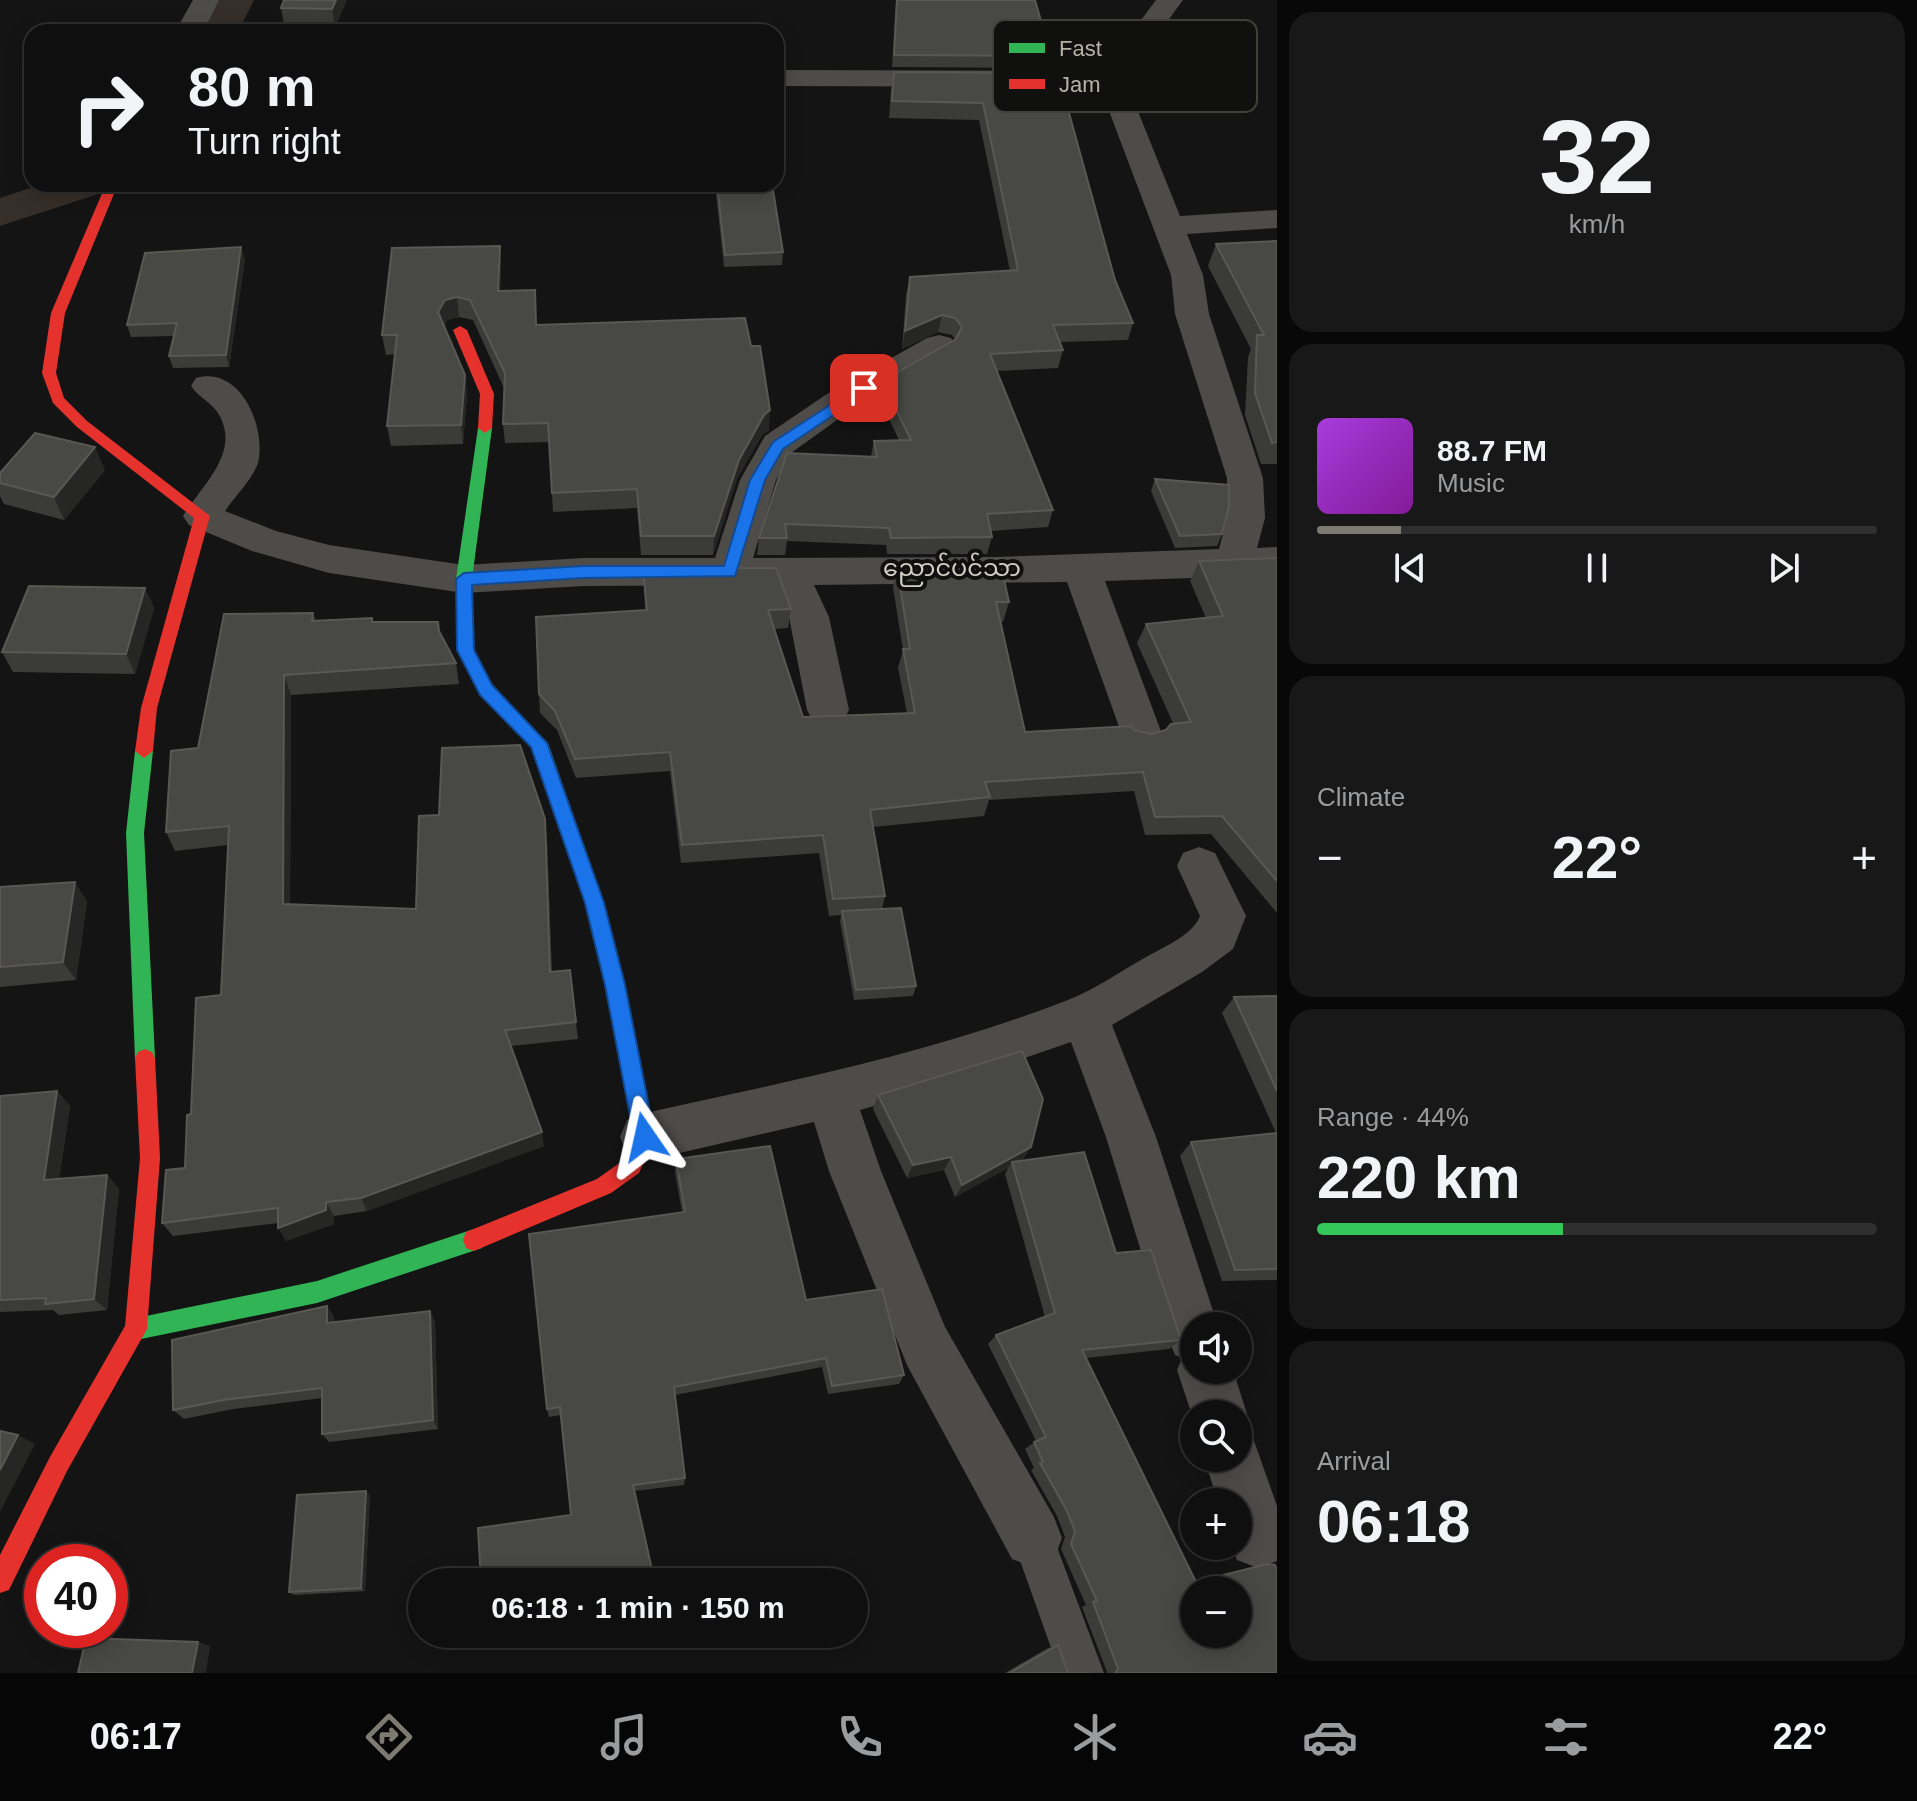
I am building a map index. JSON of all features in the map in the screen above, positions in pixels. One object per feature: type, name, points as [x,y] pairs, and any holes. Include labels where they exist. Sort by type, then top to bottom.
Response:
[{"type":"street","points":[[193,24],[206,0]]},
{"type":"street","points":[[1156,20],[1171,0]]},
{"type":"street","points":[[784,78],[993,79]]},
{"type":"street","points":[[1124,112],[1187,275],[1192,314],[1245,478],[1246,518],[1234,563]]},
{"type":"street","points":[[109,192],[58,313],[49,373],[58,400],[82,424],[202,516],[265,541],[329,559],[464,579],[583,572],[1081,569],[1277,561]]},
{"type":"street","points":[[1167,226],[1277,219]]},
{"type":"street","points":[[136,1329],[317,1292],[472,1241],[604,1186],[632,1166],[645,1137],[615,985],[595,903],[539,743],[486,690],[465,650],[464,579],[484,449],[487,394],[460,330]]},
{"type":"street","points":[[730,572],[758,480],[778,445],[839,402],[939,346]]},
{"type":"street","points":[[0,1581],[59,1463],[136,1329],[150,1158],[135,833],[149,708],[202,516],[241,461],[242,429],[232,405],[208,386]]},
{"type":"street","points":[[1081,569],[1141,734]]},
{"type":"street","points":[[789,572],[809,617],[828,710]]},
{"type":"street","points":[[645,1137],[830,1095],[950,1062],[1085,1016],[1186,958],[1217,935],[1223,916],[1199,866]]},
{"type":"street","points":[[1085,1016],[1131,1137],[1186,1312]]},
{"type":"street","points":[[830,1095],[855,1171],[926,1346],[1033,1538]]},
{"type":"street","points":[[1237,1472],[1258,1539]]},
{"type":"lane","points":[[1033,1538],[1082,1673]]},
{"type":"building","points":[[284,0],[336,0],[332,9],[281,8]]},
{"type":"building","points":[[897,0],[1035,0],[1041,20],[993,20],[993,56],[894,55]]},
{"type":"building","points":[[894,72],[993,73],[993,112],[1069,112],[1115,280],[1133,323],[1053,325],[1063,350],[990,354],[1053,510],[987,514],[992,537],[891,538],[889,528],[785,524],[787,538],[759,538],[787,453],[877,457],[874,441],[911,440],[882,381],[956,339],[962,327],[955,318],[942,315],[905,331],[910,277],[1018,270],[983,103],[892,101]]},
{"type":"building","points":[[718,192],[773,192],[783,252],[725,255]]},
{"type":"building","points":[[1277,241],[1277,442],[1272,443],[1255,393],[1257,335],[1264,335],[1216,244]]},
{"type":"building","points":[[500,246],[498,291],[535,290],[536,325],[745,318],[751,346],[760,346],[770,410],[764,415],[739,460],[714,536],[641,536],[637,489],[552,493],[548,423],[503,424],[505,373],[470,300],[457,297],[445,300],[438,312],[465,375],[461,425],[387,426],[397,335],[382,335],[392,248]]},
{"type":"building","points":[[241,247],[226,355],[169,356],[177,323],[127,325],[145,253]]},
{"type":"building","points":[[35,433],[95,447],[54,497],[0,483],[0,473]]},
{"type":"building","points":[[1155,479],[1229,485],[1229,506],[1222,534],[1180,536]]},
{"type":"building","points":[[1277,558],[1277,881],[1222,816],[1155,817],[1143,772],[985,782],[990,797],[870,810],[885,896],[833,899],[823,835],[682,845],[670,752],[575,759],[555,711],[539,694],[536,617],[647,610],[643,569],[776,568],[791,609],[768,610],[803,717],[915,713],[903,649],[910,649],[897,567],[1001,566],[1009,602],[996,602],[1025,732],[1131,726],[1134,730],[1151,734],[1166,730],[1171,724],[1191,722],[1146,624],[1223,616],[1199,561]]},
{"type":"building","points":[[29,586],[145,588],[126,654],[2,652]]},
{"type":"building","points":[[313,613],[312,621],[372,618],[372,622],[438,622],[439,631],[456,663],[284,675],[283,904],[416,909],[419,816],[439,815],[442,748],[520,745],[545,819],[550,972],[570,970],[576,1022],[505,1030],[542,1132],[361,1198],[326,1202],[326,1210],[278,1228],[278,1208],[162,1223],[166,1170],[185,1168],[187,1115],[191,1114],[196,998],[221,995],[229,826],[166,832],[171,751],[198,748],[224,614]]},
{"type":"building","points":[[75,882],[63,962],[0,967],[0,887]]},
{"type":"building","points":[[901,908],[916,986],[856,990],[842,911]]},
{"type":"building","points":[[1277,996],[1277,1091],[1234,997]]},
{"type":"building","points":[[1022,1051],[1043,1099],[1031,1147],[962,1185],[951,1157],[913,1165],[878,1095]]},
{"type":"building","points":[[57,1091],[44,1180],[107,1175],[94,1299],[45,1304],[46,1298],[0,1300],[0,1096]]},
{"type":"building","points":[[1277,1133],[1277,1269],[1235,1270],[1191,1142]]},
{"type":"building","points":[[770,1146],[806,1300],[882,1289],[904,1375],[832,1386],[826,1358],[674,1387],[685,1478],[633,1485],[652,1568],[480,1568],[478,1528],[571,1515],[560,1407],[547,1409],[529,1234],[685,1212],[676,1159]]},
{"type":"building","points":[[1084,1152],[1116,1253],[1151,1250],[1180,1337],[1180,1340],[1082,1350],[1180,1549],[1180,1560],[1185,1560],[1193,1576],[1180,1576],[1180,1648],[1252,1648],[1252,1576],[1220,1576],[1267,1564],[1275,1565],[1277,1673],[1115,1673],[1118,1669],[1093,1602],[1097,1601],[1071,1544],[1075,1531],[1040,1463],[1043,1462],[1034,1442],[1046,1437],[996,1335],[1055,1313],[1012,1162]]},
{"type":"building","points":[[327,1306],[327,1323],[430,1311],[433,1420],[322,1434],[322,1388],[223,1400],[173,1410],[172,1340]]},
{"type":"building","points":[[0,1431],[18,1435],[0,1470]]},
{"type":"building","points":[[366,1491],[361,1588],[289,1592],[297,1495]]},
{"type":"building","points":[[128,1640],[198,1642],[192,1673],[78,1673],[84,1648],[128,1648]]},
{"type":"building","points":[[1058,1645],[1068,1673],[1009,1673]]},
{"type":"waterway","points":[[222,24],[235,0]]},
{"type":"waterway","points":[[0,213],[61,192]]},
{"type":"traffic: fast","points":[[485,428],[464,579],[465,650],[486,690],[539,743],[595,903],[618,1000]]},
{"type":"traffic: fast","points":[[144,751],[135,833],[145,1058]]},
{"type":"traffic: fast","points":[[136,1329],[317,1292],[474,1240]]},
{"type":"traffic: jam","points":[[109,192],[58,313],[49,373],[58,400],[82,424],[202,516],[149,708],[144,751]]},
{"type":"traffic: jam","points":[[460,330],[487,394],[485,428]]},
{"type":"traffic: jam","points":[[474,1240],[604,1186],[632,1166],[645,1137],[618,1000]]},
{"type":"traffic: jam","points":[[0,1581],[59,1463],[136,1329],[150,1158],[145,1058]]},
{"type":"district","name":"ညောင်ပင်သာ","points":[[952,568]]},
{"type":"route","points":[[645,1137],[615,985],[595,903],[539,743],[486,690],[465,650],[464,579],[583,572],[730,572],[758,480],[778,445],[864,388]]}]
